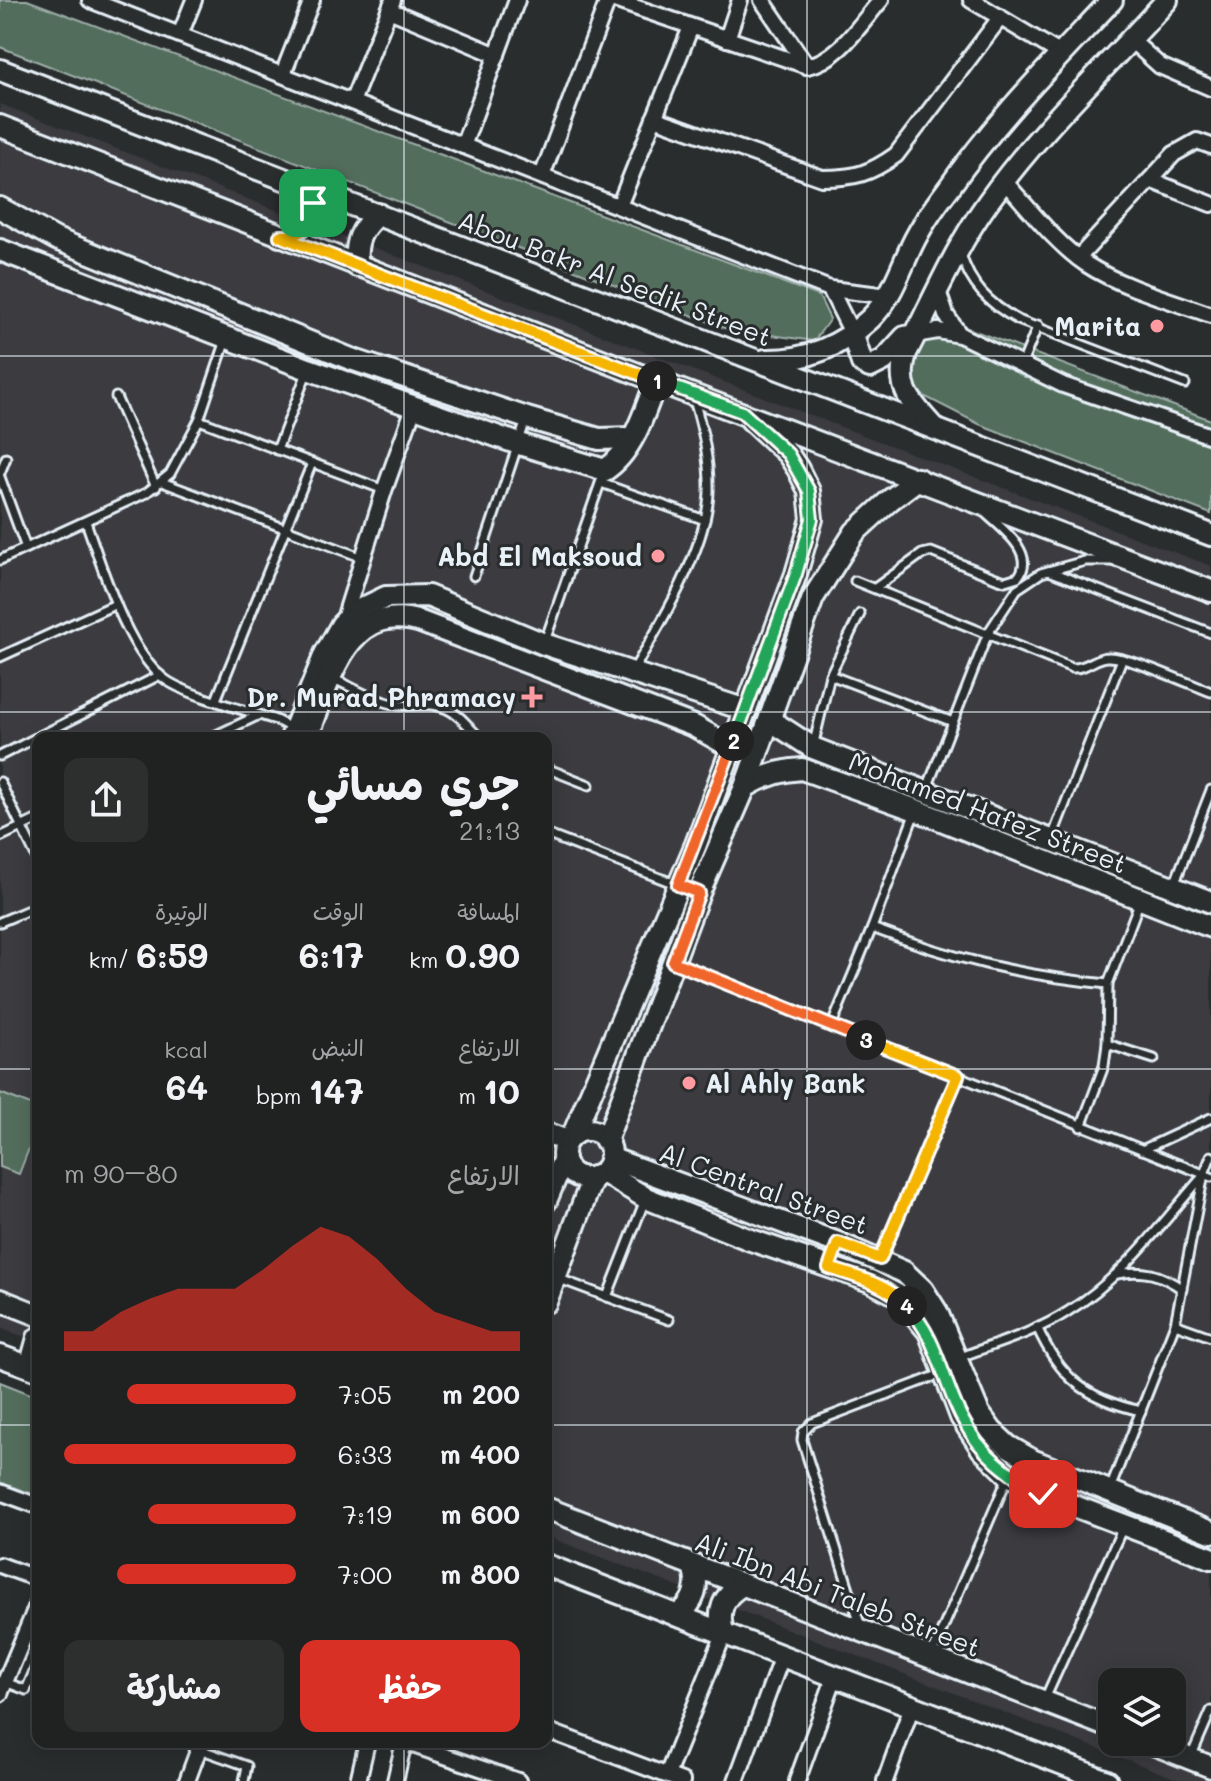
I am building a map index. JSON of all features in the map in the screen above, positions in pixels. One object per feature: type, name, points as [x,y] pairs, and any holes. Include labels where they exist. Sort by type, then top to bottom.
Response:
[{"type":"street","points":[[180,35],[194,0]]},
{"type":"street","points":[[283,74],[312,0]]},
{"type":"street","points":[[463,146],[517,0]]},
{"type":"street","points":[[542,176],[611,0],[807,66],[821,63],[833,55],[881,0]]},
{"type":"street","points":[[727,39],[740,0]]},
{"type":"street","points":[[762,0],[807,66]]},
{"type":"street","points":[[971,0],[1061,54]]},
{"type":"street","points":[[756,360],[791,361],[817,353],[868,321],[889,296],[913,242],[981,143],[1112,0]]},
{"type":"street","points":[[937,432],[911,402],[903,387],[901,370],[915,335],[959,250],[1004,181],[1051,125],[1167,0]]},
{"type":"street","points":[[98,2],[830,289],[889,296]]},
{"type":"street","points":[[352,102],[391,5],[497,55]]},
{"type":"street","points":[[654,118],[822,178],[848,178],[874,170],[896,155],[1000,18]]},
{"type":"street","points":[[619,206],[691,27]]},
{"type":"street","points":[[1131,40],[1160,66],[1211,88]]},
{"type":"street","name":"Abou Bakr Al Sedik Street","points":[[0,70],[1211,535]]},
{"type":"street","points":[[0,126],[656,381],[1211,591]]},
{"type":"street","points":[[1078,258],[1181,148],[1197,141],[1211,146]]},
{"type":"street","points":[[1150,180],[1211,204]]},
{"type":"street","points":[[1004,181],[1078,258],[1113,278],[1211,315]]},
{"type":"street","points":[[280,236],[298,234],[311,221],[313,203],[304,186]]},
{"type":"street","points":[[0,208],[56,239],[351,359],[599,439],[632,438]]},
{"type":"street","points":[[357,266],[359,237],[366,224],[378,214]]},
{"type":"street","points":[[0,250],[308,369],[603,476],[616,463],[641,422],[656,381]]},
{"type":"street","points":[[830,289],[852,333],[862,363],[870,367],[884,360],[905,337],[938,331],[960,335],[1020,367],[1106,401],[1211,436]]},
{"type":"street","points":[[938,291],[946,315],[960,335]]},
{"type":"street","points":[[343,381],[351,359]]},
{"type":"street","points":[[301,732],[324,676],[414,407]]},
{"type":"street","points":[[552,1183],[563,1149],[678,885],[796,574],[812,519],[809,491],[788,454],[742,412]]},
{"type":"street","points":[[552,1285],[603,1162],[673,962],[745,787],[813,598],[847,543],[878,510],[918,479]]},
{"type":"street","points":[[342,624],[355,612],[386,597],[428,596],[544,644],[746,710]]},
{"type":"street","points":[[324,676],[357,633],[381,620],[408,618],[694,726],[731,747]]},
{"type":"street","points":[[476,643],[485,620]]},
{"type":"street","points":[[768,649],[791,658]]},
{"type":"street","name":"Mohamed Hafez Street","points":[[770,720],[813,748],[921,802],[1140,900],[1211,927]]},
{"type":"street","name":"Mohamed Hafez Street","points":[[745,787],[786,770],[802,769],[1051,841],[1211,902]]},
{"type":"street","points":[[1140,900],[1148,879]]},
{"type":"street","points":[[678,885],[699,893]]},
{"type":"street","points":[[563,1149],[586,1130],[593,1131],[603,1162]]},
{"type":"street","points":[[563,1149],[566,1165],[575,1175],[603,1162]]},
{"type":"street","name":"Al Central Street","points":[[603,1162],[662,1178],[880,1259],[904,1272],[923,1290],[937,1312],[961,1417],[982,1449],[1009,1475],[1043,1494],[1207,1556]]},
{"type":"street","name":"Al Central Street","points":[[603,1162],[652,1200],[748,1239],[870,1281],[899,1296],[929,1332],[992,1431],[1008,1446],[1032,1460],[1211,1532]]},
{"type":"street","points":[[652,1200],[662,1178]]},
{"type":"street","points":[[829,1268],[838,1243]]},
{"type":"street","points":[[0,1300],[32,1313]]},
{"type":"street","points":[[0,1356],[32,1368]]},
{"type":"street","points":[[0,1492],[32,1504]]},
{"type":"street","points":[[1127,1526],[1138,1524],[1142,1518],[1142,1505]]},
{"type":"street","name":"Ali Ibn Abi Taleb Street","points":[[552,1510],[1098,1723]]},
{"type":"street","points":[[1207,1556],[1203,1542],[1211,1532]]},
{"type":"street","points":[[0,1565],[32,1577]]},
{"type":"street","points":[[677,1616],[695,1594],[693,1566]]},
{"type":"street","points":[[552,1567],[1107,1781]]},
{"type":"street","points":[[667,1775],[724,1634],[720,1624],[722,1605],[734,1589],[743,1585]]},
{"type":"street","points":[[2,1688],[32,1618]]},
{"type":"street","points":[[736,1781],[782,1656]]},
{"type":"street","points":[[797,1781],[835,1676]]},
{"type":"street","points":[[885,1781],[912,1706]]},
{"type":"street","points":[[552,1732],[682,1781]]},
{"type":"street","points":[[358,1781],[366,1748]]},
{"type":"street","points":[[395,1781],[403,1748]]},
{"type":"street","points":[[422,1748],[518,1781]]},
{"type":"street","points":[[187,1781],[198,1751]]},
{"type":"street","points":[[1185,1756],[1211,1767]]},
{"type":"lane","points":[[959,250],[972,281],[1000,310],[1018,320],[1038,325],[1185,384]]},
{"type":"lane","points":[[1020,367],[1038,325]]},
{"type":"lane","points":[[0,560],[86,522],[159,484],[180,458],[199,420],[227,338]]},
{"type":"lane","points":[[277,450],[308,369]]},
{"type":"lane","points":[[632,672],[663,620],[693,555],[705,520],[709,494],[708,456],[692,394]]},
{"type":"lane","points":[[116,397],[159,484],[363,558]]},
{"type":"lane","points":[[474,576],[527,418]]},
{"type":"lane","points":[[199,420],[384,491]]},
{"type":"lane","points":[[6,458],[0,475],[26,548]]},
{"type":"lane","points":[[216,700],[312,463]]},
{"type":"lane","points":[[544,644],[603,476],[705,520]]},
{"type":"lane","points":[[875,588],[922,554],[931,552],[996,578],[1012,580],[1018,577],[1025,557],[983,511],[957,494]]},
{"type":"lane","points":[[86,522],[116,604],[149,663],[160,675],[173,684],[259,715],[291,732]]},
{"type":"lane","points":[[831,1027],[988,633],[1017,589],[1048,571],[1085,561],[1131,560]]},
{"type":"lane","points":[[1048,571],[1211,633]]},
{"type":"lane","points":[[855,581],[1072,668],[1082,668],[1105,657],[1122,659],[1211,692]]},
{"type":"lane","points":[[0,657],[116,604]]},
{"type":"lane","points":[[813,748],[830,675],[860,614]]},
{"type":"lane","points":[[1051,841],[1122,659]]},
{"type":"lane","points":[[47,732],[160,675]]},
{"type":"lane","points":[[830,675],[953,722]]},
{"type":"lane","points":[[324,676],[386,702],[431,704],[446,708],[474,732]]},
{"type":"lane","points":[[223,732],[259,715]]},
{"type":"lane","points":[[0,756],[32,740]]},
{"type":"lane","points":[[552,770],[589,785]]},
{"type":"lane","points":[[0,782],[32,849]]},
{"type":"lane","points":[[1173,888],[1211,790]]},
{"type":"lane","points":[[0,837],[32,822]]},
{"type":"lane","points":[[552,836],[678,885]]},
{"type":"lane","points":[[1081,1127],[1104,1066],[1108,984],[1140,900]]},
{"type":"lane","points":[[0,922],[32,909]]},
{"type":"lane","points":[[872,928],[929,950],[988,967],[1048,978],[1108,984]]},
{"type":"lane","points":[[673,962],[1208,1176]]},
{"type":"lane","points":[[1107,1044],[1154,1059]]},
{"type":"lane","points":[[880,1259],[958,1076]]},
{"type":"lane","points":[[1142,1150],[1211,1118]]},
{"type":"lane","points":[[1109,1492],[1175,1324],[1211,1156]]},
{"type":"lane","points":[[863,1633],[802,1440],[803,1432],[812,1423],[950,1366],[1073,1309],[1117,1274],[1208,1176]]},
{"type":"lane","points":[[607,1297],[652,1200]]},
{"type":"lane","points":[[1117,1274],[1152,1272],[1182,1289]]},
{"type":"lane","points":[[555,1277],[669,1320]]},
{"type":"lane","points":[[1175,1324],[1211,1337]]},
{"type":"lane","points":[[1037,1327],[1049,1353],[1066,1375],[1088,1393],[1113,1405],[1141,1411]]},
{"type":"lane","points":[[930,1658],[1009,1475]]},
{"type":"lane","points":[[1043,1702],[1127,1526]]},
{"type":"lane","points":[[2,1688],[26,1690],[32,1676]]},
{"type":"lane","points":[[1190,1758],[1211,1711]]},
{"type":"lane","points":[[198,1751],[247,1766],[244,1781]]},
{"type":"shaded area","points":[[0,104],[1211,566],[1211,1781],[1182,1781],[1117,1756],[1186,1756],[1186,1668],[1098,1668],[1098,1749],[552,1538],[552,732],[32,732],[32,1340],[0,1328]]},
{"type":"green space","points":[[0,0],[27,0],[819,296],[830,319],[814,341],[727,329],[0,47]]},
{"type":"green space","points":[[933,315],[1211,420],[1211,514],[979,424],[910,389],[914,363]]},
{"type":"green space","points":[[0,1093],[32,1106],[32,1140],[19,1174],[0,1167]]},
{"type":"green space","points":[[0,1382],[32,1395],[32,1499],[0,1487]]},
{"type":"place","name":"Marita","points":[[1157,326]]},
{"type":"place","name":"Abd El Maksoud","points":[[658,556]]},
{"type":"place","name":"Dr. Murad Phramacy","points":[[532,697]]},
{"type":"place","name":"Al Ahly Bank","points":[[689,1083]]},
{"type":"route","points":[[313,203],[314,213],[303,231],[291,237],[280,236],[742,412],[788,454],[798,469],[809,491],[812,519],[796,574],[678,885],[699,893],[673,962],[958,1076],[880,1259],[838,1243],[829,1268],[870,1281],[899,1296],[917,1315],[929,1332],[961,1417],[982,1449],[1009,1475],[1043,1494]]}]
